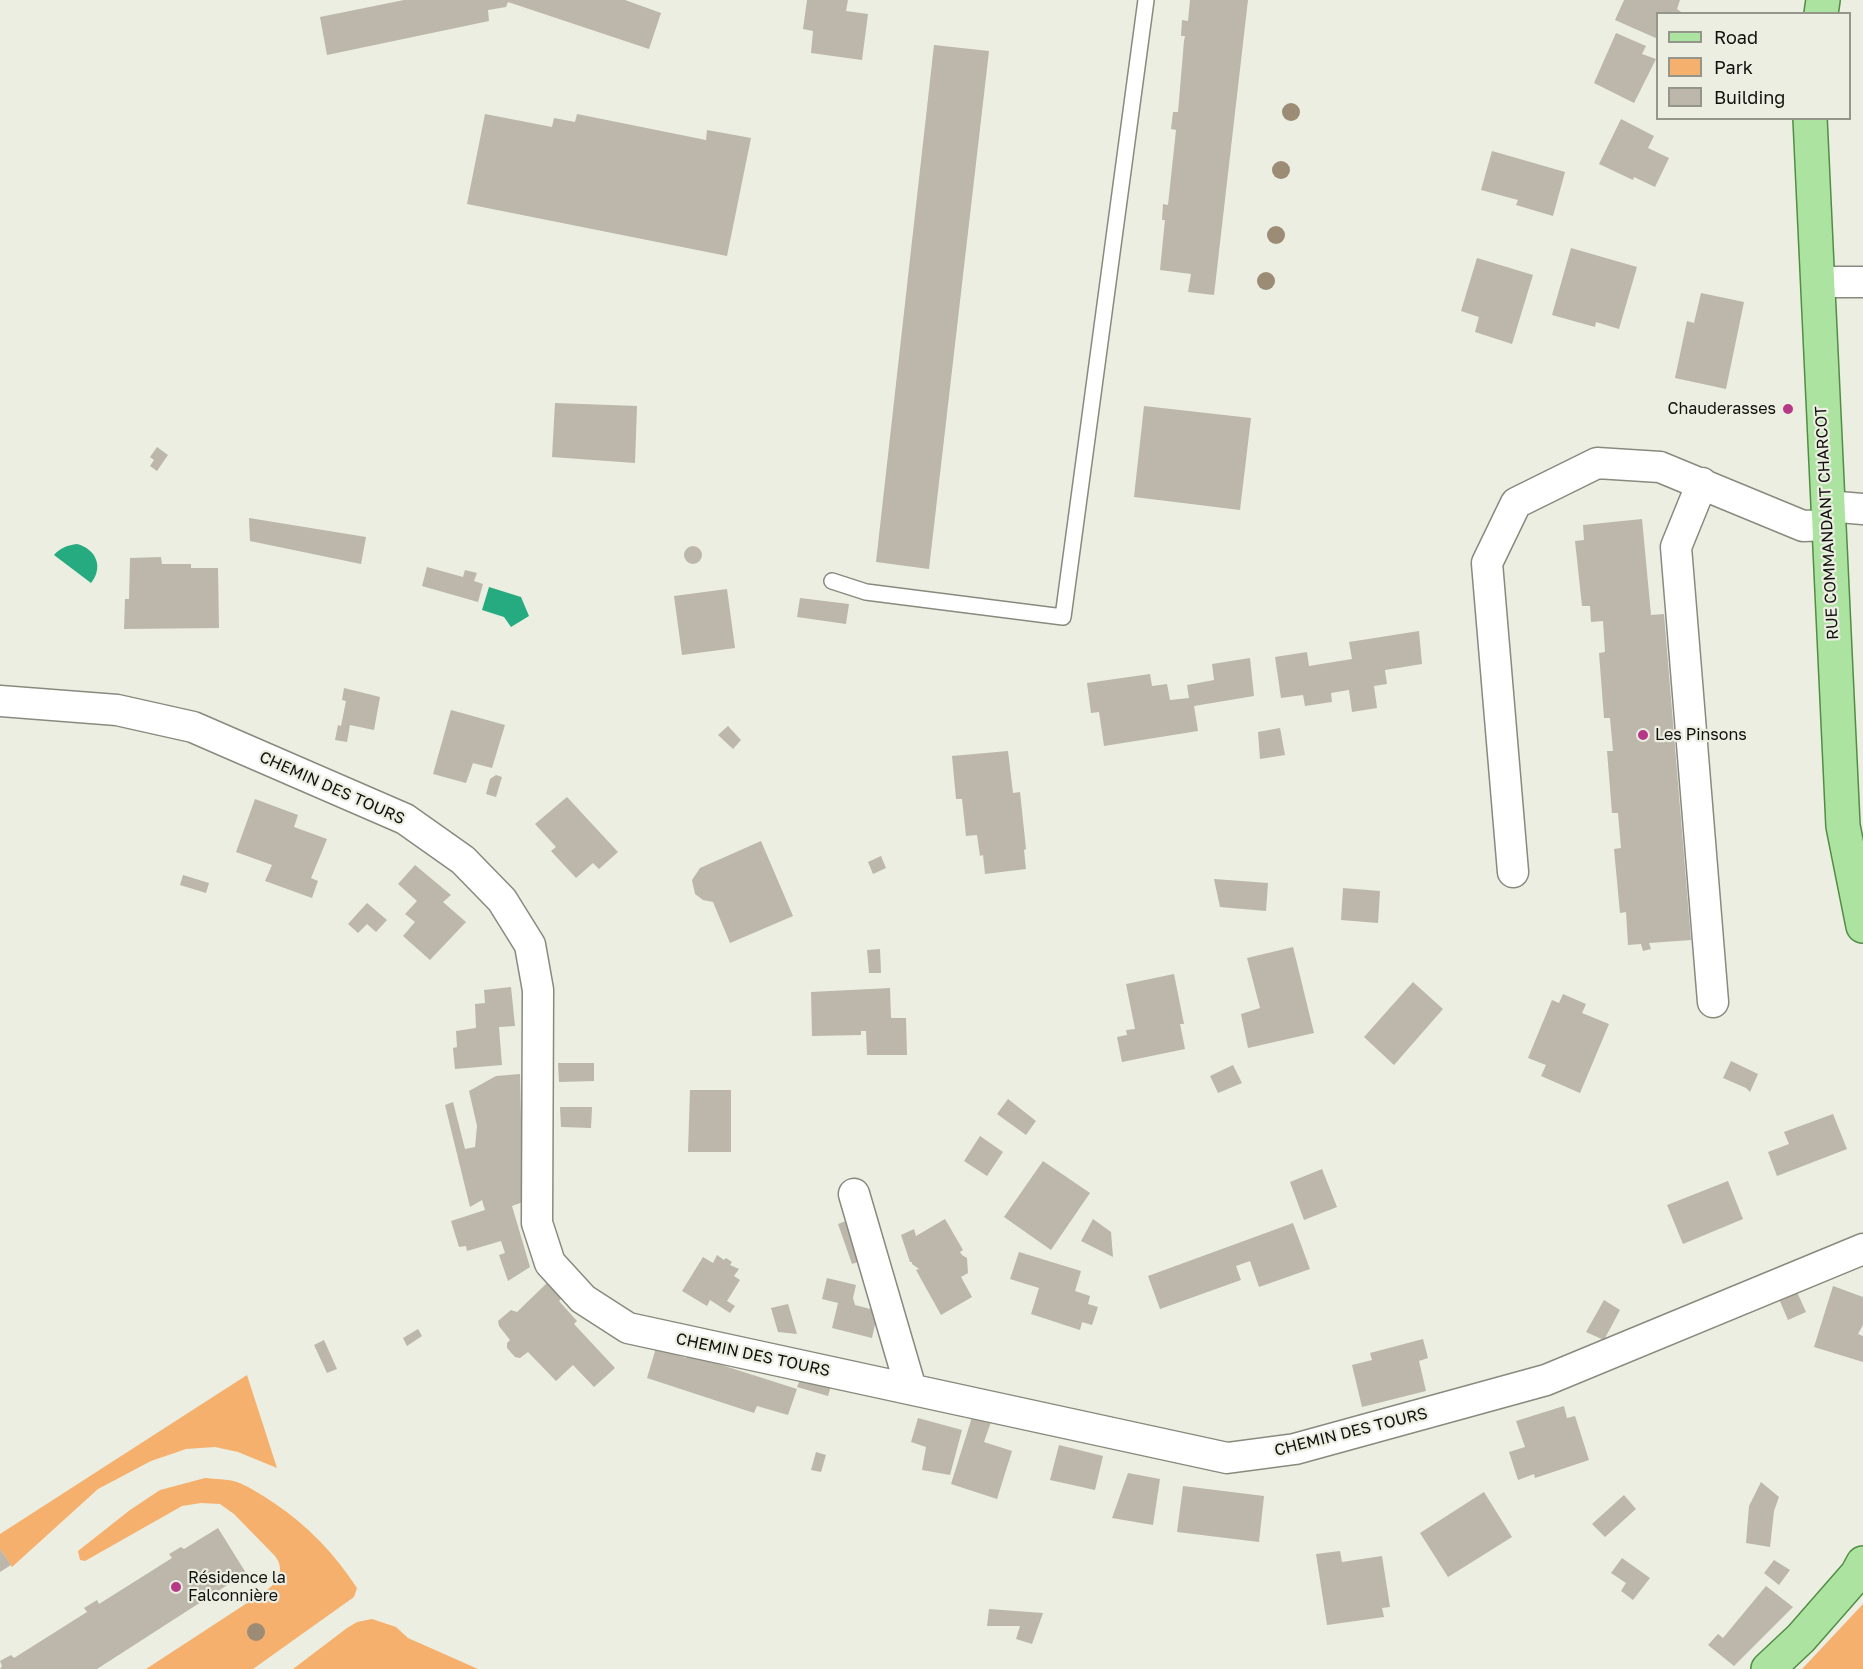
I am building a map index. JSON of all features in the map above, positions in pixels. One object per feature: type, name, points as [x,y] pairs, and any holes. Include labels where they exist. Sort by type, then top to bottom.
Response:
[{"type":"main road","name":"RUE COMMANDANT CHARCOT","points":[[1810,120],[1843,826],[1863,926]]},
{"type":"main road","points":[[1768,1669],[1801,1638],[1860,1569]]},
{"type":"street","points":[[1817,282],[1863,282]]},
{"type":"street","points":[[1513,872],[1487,563],[1516,503],[1597,463],[1660,467],[1803,526],[1827,515],[1863,508]]},
{"type":"street","points":[[1702,483],[1676,547],[1713,1002]]},
{"type":"street","name":"CHEMIN DES TOURS","points":[[0,701],[117,710],[193,727],[405,819],[463,860],[502,900],[530,945],[538,990],[537,1223],[550,1263],[583,1299],[627,1328],[1227,1458],[1295,1449],[1546,1380],[1863,1249]]},
{"type":"street","points":[[854,1194],[911,1389]]},
{"type":"lane","points":[[832,581],[866,592],[1063,617],[1146,0]]},
{"type":"green space","points":[[247,1375],[277,1468],[238,1452],[215,1447],[186,1449],[151,1461],[98,1489],[12,1567],[0,1549],[0,1534]]},
{"type":"green space","points":[[205,1478],[237,1482],[256,1491],[286,1512],[320,1541],[357,1588],[354,1597],[253,1669],[146,1669],[267,1590],[275,1583],[279,1574],[278,1561],[234,1514],[220,1504],[201,1503],[182,1506],[85,1561],[80,1560],[78,1551],[130,1510],[160,1490]]},
{"type":"green space","points":[[1863,1604],[1863,1669],[1802,1669]]},
{"type":"green space","points":[[372,1619],[396,1627],[408,1638],[478,1669],[293,1669],[347,1628],[357,1622]]},
{"type":"shaded area","points":[[77,544],[84,546],[96,559],[97,571],[91,583],[54,555],[64,547]]},
{"type":"shaded area","points":[[489,587],[521,597],[529,616],[511,627],[504,617],[482,610]]},
{"type":"building","points":[[404,0],[625,0],[661,13],[649,49],[508,2],[506,7],[488,10],[489,21],[327,55],[320,17]]},
{"type":"building","points":[[807,0],[848,0],[846,11],[868,14],[862,60],[811,53],[813,31],[803,29]]},
{"type":"building","points":[[1190,0],[1248,0],[1214,295],[1188,292],[1191,274],[1160,270],[1165,220],[1162,220],[1163,204],[1168,205],[1176,130],[1171,129],[1173,112],[1178,112],[1185,36],[1181,36],[1182,20],[1188,21]]},
{"type":"building","points":[[1624,0],[1680,0],[1677,9],[1681,12],[1656,12],[1656,38],[1615,20]]},
{"type":"building","points":[[1616,33],[1646,46],[1642,54],[1656,59],[1634,103],[1594,83]]},
{"type":"building","points":[[934,45],[989,51],[929,569],[876,562]]},
{"type":"building","points":[[485,114],[552,127],[554,118],[575,122],[577,114],[706,140],[707,130],[751,138],[727,256],[467,204]]},
{"type":"building","points":[[1621,119],[1654,136],[1648,148],[1669,158],[1655,187],[1634,177],[1633,180],[1599,164]]},
{"type":"building","points":[[1492,151],[1565,172],[1553,216],[1516,205],[1518,200],[1481,190]]},
{"type":"building","points":[[1571,248],[1637,267],[1619,329],[1596,322],[1595,327],[1552,315]]},
{"type":"building","points":[[1477,258],[1533,275],[1512,344],[1475,332],[1479,317],[1461,311]]},
{"type":"building","points":[[1701,293],[1744,302],[1726,389],[1675,378],[1687,321],[1694,323]]},
{"type":"building","points":[[555,403],[637,406],[635,463],[552,457]]},
{"type":"building","points":[[1144,406],[1251,418],[1240,510],[1134,497]]},
{"type":"building","points":[[157,447],[168,455],[157,471],[150,466],[154,460],[150,457]]},
{"type":"building","points":[[249,518],[366,537],[361,564],[250,541]]},
{"type":"building","name":"Les Pinsons","points":[[1642,519],[1651,615],[1664,614],[1691,940],[1649,943],[1651,949],[1643,951],[1641,944],[1628,945],[1626,912],[1620,913],[1614,849],[1621,848],[1618,813],[1612,813],[1607,751],[1613,751],[1610,718],[1604,718],[1599,653],[1605,652],[1603,621],[1591,622],[1590,606],[1582,606],[1575,541],[1584,540],[1583,525]]},
{"type":"building","points":[[693,546],[699,549],[702,555],[699,561],[693,564],[687,561],[684,555],[687,549]]},
{"type":"building","points":[[161,557],[162,564],[191,564],[191,568],[218,568],[219,628],[124,629],[125,599],[129,599],[130,558]]},
{"type":"building","points":[[427,567],[463,577],[465,570],[477,573],[474,581],[483,584],[478,602],[422,586]]},
{"type":"building","points":[[727,589],[735,648],[682,655],[674,596]]},
{"type":"building","points":[[800,598],[849,604],[846,624],[797,617]]},
{"type":"building","points":[[1419,631],[1422,664],[1385,670],[1387,684],[1374,686],[1377,708],[1352,712],[1349,690],[1331,693],[1332,702],[1305,706],[1303,695],[1281,698],[1275,657],[1307,652],[1309,666],[1352,659],[1349,642]]},
{"type":"building","points":[[1250,658],[1254,696],[1194,706],[1198,731],[1104,746],[1099,712],[1091,713],[1087,683],[1150,674],[1152,686],[1167,684],[1170,700],[1189,698],[1187,685],[1214,680],[1212,664]]},
{"type":"building","points":[[344,688],[380,697],[374,730],[350,725],[347,742],[335,740],[338,725],[341,726],[346,701],[342,700]]},
{"type":"building","points":[[451,710],[505,725],[492,768],[473,763],[466,783],[433,774]]},
{"type":"building","points":[[728,726],[741,740],[733,749],[718,735]]},
{"type":"building","points":[[1280,728],[1285,755],[1260,759],[1258,732]]},
{"type":"building","points":[[1008,751],[1013,793],[1020,792],[1026,869],[985,874],[983,855],[980,856],[977,835],[966,836],[962,799],[956,799],[952,756]]},
{"type":"building","points":[[496,775],[502,777],[496,797],[486,794],[490,779]]},
{"type":"building","points":[[567,797],[618,852],[599,869],[593,863],[576,878],[551,851],[556,847],[535,824]]},
{"type":"building","points":[[255,799],[298,815],[294,827],[327,839],[311,878],[318,881],[312,898],[265,881],[272,865],[236,852]]},
{"type":"building","points":[[761,841],[793,916],[730,943],[713,902],[703,900],[695,894],[692,880],[700,868]]},
{"type":"building","points":[[881,856],[886,868],[873,874],[868,862]]},
{"type":"building","points":[[415,865],[451,895],[443,902],[466,922],[430,960],[403,936],[415,922],[405,914],[417,901],[398,884]]},
{"type":"building","points":[[183,875],[209,883],[206,893],[180,885]]},
{"type":"building","points":[[1214,879],[1268,883],[1266,911],[1220,907]]},
{"type":"building","points":[[1343,888],[1380,891],[1378,923],[1341,920]]},
{"type":"building","points":[[367,903],[387,920],[376,932],[367,924],[358,933],[348,924]]},
{"type":"building","points":[[1293,947],[1314,1033],[1248,1048],[1241,1014],[1260,1008],[1247,958]]},
{"type":"building","points":[[880,949],[881,973],[869,973],[867,950]]},
{"type":"building","points":[[1174,974],[1184,1024],[1180,1024],[1185,1049],[1122,1062],[1117,1037],[1127,1035],[1126,1030],[1135,1029],[1126,984]]},
{"type":"building","points":[[1413,982],[1443,1009],[1394,1065],[1364,1037]]},
{"type":"building","points":[[511,987],[515,1026],[499,1027],[502,1065],[455,1069],[453,1048],[457,1047],[456,1031],[476,1028],[475,1004],[485,1003],[484,990]]},
{"type":"building","points":[[890,988],[891,1018],[906,1018],[907,1055],[867,1055],[866,1031],[861,1031],[861,1035],[812,1036],[811,992]]},
{"type":"building","points":[[1563,994],[1586,1004],[1582,1013],[1609,1024],[1580,1093],[1541,1076],[1546,1065],[1528,1058],[1552,1000],[1559,1003]]},
{"type":"building","points":[[1731,1061],[1758,1074],[1750,1092],[1723,1078]]},
{"type":"building","points":[[558,1063],[594,1063],[594,1081],[559,1082]]},
{"type":"building","points":[[1233,1065],[1242,1083],[1218,1093],[1210,1076]]},
{"type":"building","points":[[520,1074],[523,1202],[512,1206],[530,1267],[508,1281],[499,1255],[505,1253],[501,1241],[467,1251],[466,1246],[459,1247],[451,1221],[485,1210],[482,1200],[470,1207],[445,1105],[453,1102],[465,1149],[475,1147],[477,1126],[469,1091],[496,1076]]},
{"type":"building","points":[[690,1090],[731,1090],[731,1152],[688,1152]]},
{"type":"building","points":[[1008,1099],[1036,1121],[1026,1135],[997,1114]]},
{"type":"building","points":[[560,1107],[592,1107],[591,1128],[561,1127]]},
{"type":"building","points":[[1833,1114],[1847,1149],[1777,1176],[1768,1152],[1789,1144],[1784,1132]]},
{"type":"building","points":[[980,1136],[1003,1152],[987,1176],[964,1161]]},
{"type":"building","points":[[1043,1161],[1090,1193],[1051,1250],[1004,1217]]},
{"type":"building","points":[[1322,1169],[1337,1207],[1304,1220],[1290,1182]]},
{"type":"building","points":[[1728,1181],[1743,1219],[1683,1244],[1667,1205]]},
{"type":"building","points":[[851,1219],[864,1260],[852,1264],[838,1224]]},
{"type":"building","points":[[945,1219],[963,1250],[960,1252],[967,1258],[968,1273],[961,1277],[972,1297],[941,1315],[916,1270],[919,1269],[910,1262],[901,1235],[914,1229],[916,1236]]},
{"type":"building","points":[[1093,1219],[1111,1232],[1113,1257],[1081,1241]]},
{"type":"building","points":[[1293,1223],[1310,1269],[1259,1287],[1250,1261],[1236,1266],[1241,1280],[1160,1309],[1148,1276]]},
{"type":"building","points":[[1019,1252],[1081,1271],[1075,1291],[1090,1296],[1088,1304],[1098,1307],[1092,1325],[1082,1322],[1080,1330],[1031,1314],[1039,1288],[1010,1279]]},
{"type":"building","points":[[717,1255],[724,1260],[726,1258],[732,1262],[730,1265],[739,1269],[734,1276],[740,1280],[727,1301],[735,1306],[730,1313],[710,1300],[707,1306],[682,1291],[703,1257],[713,1263]]},
{"type":"building","points":[[827,1278],[856,1285],[853,1298],[855,1305],[878,1311],[872,1338],[832,1328],[838,1303],[822,1299]]},
{"type":"building","points":[[548,1282],[563,1297],[559,1301],[577,1321],[574,1324],[615,1368],[594,1387],[573,1365],[556,1381],[528,1352],[520,1358],[515,1357],[507,1348],[510,1340],[499,1326],[498,1321],[511,1310],[517,1312]]},
{"type":"building","points":[[1833,1286],[1863,1297],[1863,1325],[1858,1334],[1863,1336],[1863,1362],[1814,1347]]},
{"type":"building","points":[[1797,1292],[1806,1312],[1788,1320],[1779,1299]]},
{"type":"building","points":[[1604,1300],[1620,1310],[1604,1340],[1586,1332]]},
{"type":"building","points":[[788,1304],[797,1334],[778,1332],[771,1308]]},
{"type":"building","points":[[418,1329],[422,1336],[407,1346],[403,1338]]},
{"type":"building","points":[[1423,1339],[1428,1358],[1419,1361],[1426,1391],[1362,1407],[1352,1365],[1372,1360],[1370,1353]]},
{"type":"building","points":[[324,1340],[337,1369],[327,1373],[314,1345]]},
{"type":"building","points":[[656,1348],[686,1358],[687,1354],[797,1389],[788,1415],[757,1406],[754,1413],[647,1378]]},
{"type":"building","points":[[802,1375],[832,1383],[828,1396],[797,1387]]},
{"type":"building","points":[[1564,1406],[1567,1418],[1575,1416],[1589,1460],[1535,1478],[1534,1474],[1518,1480],[1509,1452],[1525,1447],[1516,1421]]},
{"type":"building","points":[[973,1414],[992,1419],[984,1442],[1012,1451],[997,1499],[951,1484]]},
{"type":"building","points":[[918,1418],[962,1430],[950,1475],[922,1470],[926,1447],[911,1442]]},
{"type":"building","points":[[1059,1445],[1103,1456],[1095,1490],[1050,1480]]},
{"type":"building","points":[[816,1452],[826,1455],[821,1472],[811,1470]]},
{"type":"building","points":[[1128,1473],[1160,1479],[1153,1525],[1112,1518]]},
{"type":"building","points":[[1761,1482],[1779,1497],[1774,1511],[1770,1547],[1746,1543],[1749,1506]]},
{"type":"building","points":[[1183,1486],[1264,1496],[1259,1542],[1177,1532]]},
{"type":"building","points":[[1484,1492],[1512,1537],[1448,1577],[1420,1533]]},
{"type":"building","points":[[1624,1495],[1636,1509],[1605,1537],[1592,1524]]},
{"type":"building","name":"Résidence la Falconnière","points":[[218,1528],[246,1573],[97,1669],[0,1669],[2,1666],[0,1661],[11,1655],[14,1658],[87,1612],[84,1608],[97,1600],[99,1604],[172,1558],[169,1554],[181,1547],[184,1549]]},
{"type":"building","points":[[0,1549],[11,1565],[0,1572]]},
{"type":"building","points":[[1340,1551],[1342,1562],[1382,1556],[1390,1607],[1382,1608],[1384,1617],[1327,1625],[1316,1554]]},
{"type":"building","points":[[1622,1558],[1650,1578],[1633,1600],[1621,1591],[1626,1583],[1611,1573]]},
{"type":"building","points":[[1774,1560],[1790,1570],[1779,1585],[1764,1573]]},
{"type":"building","points":[[1766,1586],[1793,1607],[1734,1666],[1708,1645],[1718,1634],[1723,1638]]},
{"type":"building","points":[[989,1609],[1043,1613],[1032,1644],[1016,1639],[1020,1626],[987,1626]]},
{"type":"place","name":"Chauderasses","points":[[1788,409]]},
{"type":"place","name":"Les Pinsons","points":[[1643,735]]},
{"type":"place","name":"Résidence la Falconnière","points":[[176,1587]]}]
